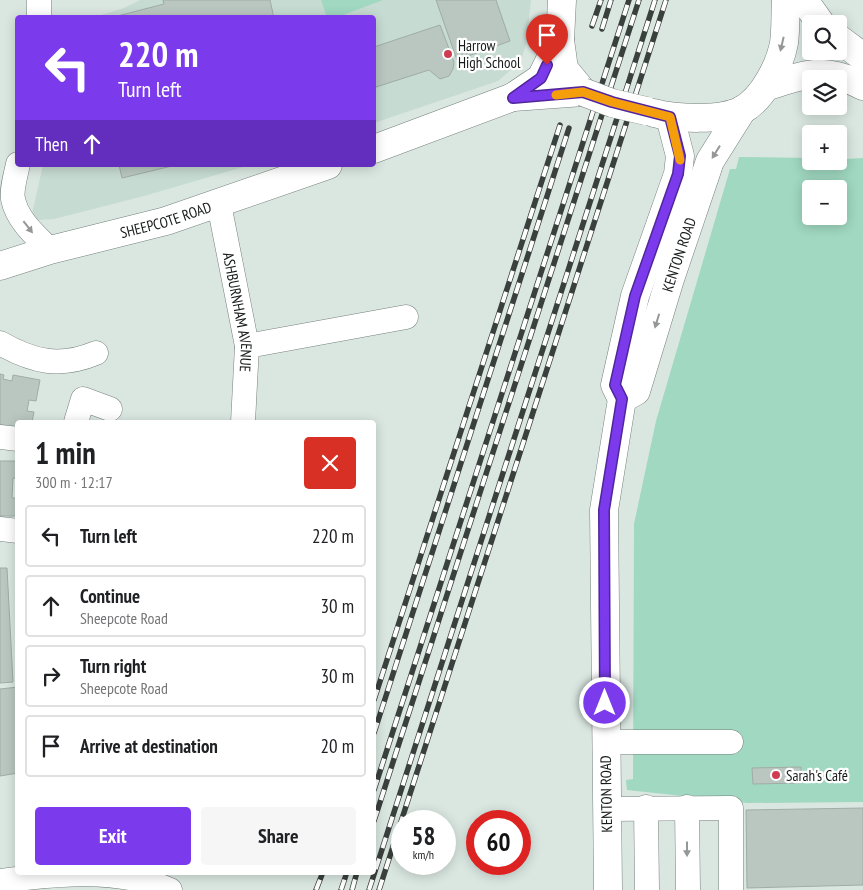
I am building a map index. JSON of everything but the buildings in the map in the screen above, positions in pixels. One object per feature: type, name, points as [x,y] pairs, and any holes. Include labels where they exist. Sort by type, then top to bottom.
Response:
[{"type":"main road","points":[[562,0],[560,40],[564,69],[583,92]]},
{"type":"main road","points":[[768,86],[784,44],[786,0]]},
{"type":"main road","points":[[804,0],[815,15]]},
{"type":"main road","points":[[513,98],[541,78],[560,40]]},
{"type":"main road","points":[[847,45],[863,57]]},
{"type":"main road","points":[[376,148],[513,98],[583,92],[658,114],[706,118],[742,110],[768,86],[809,73],[842,76],[863,86]]},
{"type":"main road","name":"KENTON ROAD","points":[[622,399],[636,391],[670,279],[710,161],[742,110]]},
{"type":"main road","name":"KENTON ROAD","points":[[608,890],[604,510],[622,399],[615,385],[631,310],[678,174],[680,156],[658,114]]},
{"type":"main road","name":"SHEEPCOTE ROAD","points":[[0,266],[50,250],[166,221],[322,167]]},
{"type":"street","points":[[39,15],[40,0]]},
{"type":"street","points":[[0,155],[15,158]]},
{"type":"street","points":[[17,167],[12,198],[26,225],[50,250]]},
{"type":"street","name":"ASHBURNHAM AVENUE","points":[[219,204],[247,346],[243,420]]},
{"type":"street","points":[[247,346],[406,317]]},
{"type":"street","points":[[0,343],[21,355],[45,362],[77,361],[96,353]]},
{"type":"street","points":[[77,420],[83,399],[110,410]]},
{"type":"street","points":[[0,437],[15,439]]},
{"type":"street","points":[[0,528],[15,530]]},
{"type":"street","points":[[605,742],[731,742]]},
{"type":"street","points":[[607,808],[731,808],[731,890]]},
{"type":"street","points":[[646,808],[647,890]]},
{"type":"street","points":[[687,808],[688,890]]},
{"type":"street","points":[[0,881],[33,877],[149,876],[170,890]]},
{"type":"shaded area","name":"Harrow High School","points":[[140,0],[531,0],[526,45],[520,62],[498,81],[376,122],[376,15],[101,15],[124,8]]},
{"type":"shaded area","points":[[43,167],[243,167],[144,196],[54,219],[37,220],[32,214]]},
{"type":"green space","points":[[321,0],[383,0],[343,15],[326,15]]},
{"type":"green space","points":[[739,157],[802,158],[802,170],[847,170],[847,159],[863,158],[863,802],[748,803],[627,790],[626,780],[633,779],[634,524],[656,421],[730,169],[736,169]]},
{"type":"railway","points":[[592,26],[601,0]]},
{"type":"railway","points":[[602,29],[611,0]]},
{"type":"railway","points":[[376,784],[629,0]]},
{"type":"railway","points":[[376,815],[639,0]]},
{"type":"railway","points":[[376,868],[655,0]]},
{"type":"railway","points":[[379,890],[666,0]]},
{"type":"railway","points":[[376,694],[560,125]]},
{"type":"railway","points":[[376,727],[569,128]]},
{"type":"railway","points":[[316,890],[322,875]]},
{"type":"railway","points":[[341,890],[346,875]]},
{"type":"railway","points":[[352,890],[356,875]]},
{"type":"railway","points":[[369,890],[374,875]]},
{"type":"slow traffic","points":[[556,95],[583,92],[612,102],[670,117],[680,160]]},
{"type":"place","name":"Harrow High School","points":[[448,54]]},
{"type":"place","name":"Sarah's Café","points":[[776,775]]},
{"type":"route","points":[[547,65],[541,78],[513,98],[583,92],[612,102],[670,117],[680,156],[678,174],[631,310],[615,385],[622,399],[612,450],[604,510],[605,703]]}]
